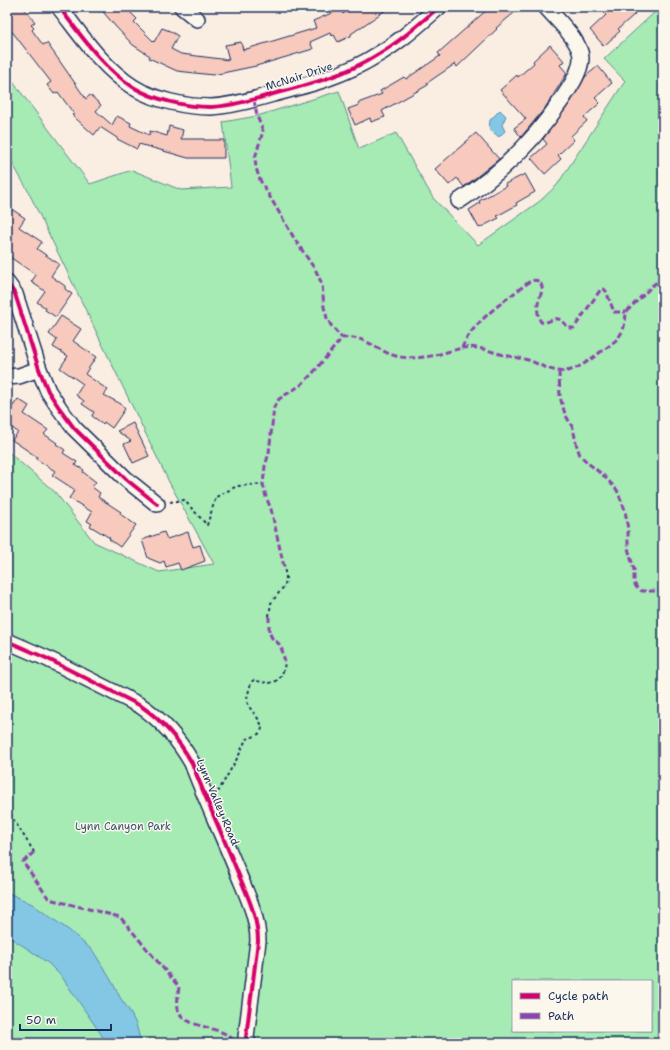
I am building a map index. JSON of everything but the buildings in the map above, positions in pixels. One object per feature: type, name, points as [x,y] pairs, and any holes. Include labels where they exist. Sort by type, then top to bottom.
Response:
[{"type":"street","name":"McNair Drive","points":[[60,7],[91,49],[107,67],[134,87],[179,104],[212,107],[233,105],[287,91],[351,69],[398,42],[439,7]]},
{"type":"street","points":[[182,7],[197,20]]},
{"type":"street","points":[[459,200],[493,176],[516,156],[537,134],[561,101],[576,76],[581,59],[579,48],[573,38],[546,7]]},
{"type":"street","points":[[7,282],[15,294],[39,369],[48,391],[60,409],[74,428],[127,480],[157,504]]},
{"type":"street","points":[[7,377],[19,376],[39,369]]},
{"type":"street","name":"Lynn Valley Road","points":[[7,641],[126,698],[153,714],[175,737],[192,762],[249,900],[258,930],[257,952],[246,1037],[248,1043]]},
{"type":"path","points":[[184,500],[207,525],[216,497],[236,486],[263,484]]},
{"type":"path","points":[[268,616],[271,603],[285,585],[286,576],[284,567]]},
{"type":"path","points":[[206,798],[219,791],[246,740],[255,737],[261,731],[260,719],[250,707],[248,701],[251,682],[254,680],[268,684],[276,680],[282,676],[285,662]]},
{"type":"path","points":[[7,809],[34,852]]},
{"type":"green space","name":"Lynn Canyon Park","points":[[653,7],[663,7],[663,1043],[7,1043],[7,451],[55,492],[94,542],[159,572],[214,564],[169,482],[27,189],[7,154],[7,74],[90,184],[132,170],[181,190],[231,187],[223,122],[257,116],[339,91],[359,149],[396,133],[433,198],[478,245],[540,201],[557,185],[625,81],[604,59],[656,11]]},
{"type":"water","points":[[500,110],[506,116],[502,125],[505,131],[499,137],[489,129],[490,120]]},
{"type":"water","points":[[7,892],[32,904],[70,931],[93,951],[129,1010],[136,1024],[141,1043],[107,1043],[62,977],[48,963],[7,936]]},
{"type":"marked path","points":[[254,100],[257,116],[263,131],[255,158],[256,168],[260,180],[294,238],[316,271],[322,284],[324,307],[327,318],[332,327],[342,338]]},
{"type":"marked path","points":[[284,567],[271,509],[263,484],[265,466],[269,453],[274,407],[279,399],[301,385],[312,374],[342,338],[358,339],[388,353],[402,357],[428,357],[462,348],[473,347],[528,360],[554,370],[571,370],[583,364],[617,339],[624,326],[626,312],[653,285],[663,278]]},
{"type":"marked path","points":[[462,348],[473,329],[482,320],[533,280],[536,280],[542,285],[538,301],[538,316],[541,322],[557,319],[564,323],[568,328],[574,328],[601,289],[606,291],[614,312],[626,312]]},
{"type":"marked path","points":[[559,372],[560,397],[565,414],[573,428],[580,455],[604,476],[617,490],[625,510],[628,530],[628,548],[634,570],[634,583],[637,588],[642,591],[663,591]]},
{"type":"marked path","points":[[269,616],[269,632],[272,638],[279,644],[285,662]]},
{"type":"marked path","points":[[34,852],[23,862],[49,899],[120,917],[179,987],[178,1009],[181,1016],[195,1024],[223,1033],[236,1043]]},
{"type":"cycle path","points":[[59,7],[111,70],[133,87],[141,92],[170,102],[201,107],[235,104],[313,83],[340,74],[365,62],[394,44],[439,7]]},
{"type":"cycle path","points":[[7,283],[15,294],[39,369],[48,391],[60,409],[74,428],[127,480],[157,504]]},
{"type":"cycle path","points":[[7,641],[46,658],[141,706],[156,718],[176,739],[192,763],[245,890],[258,932],[246,1037],[248,1043]]}]
